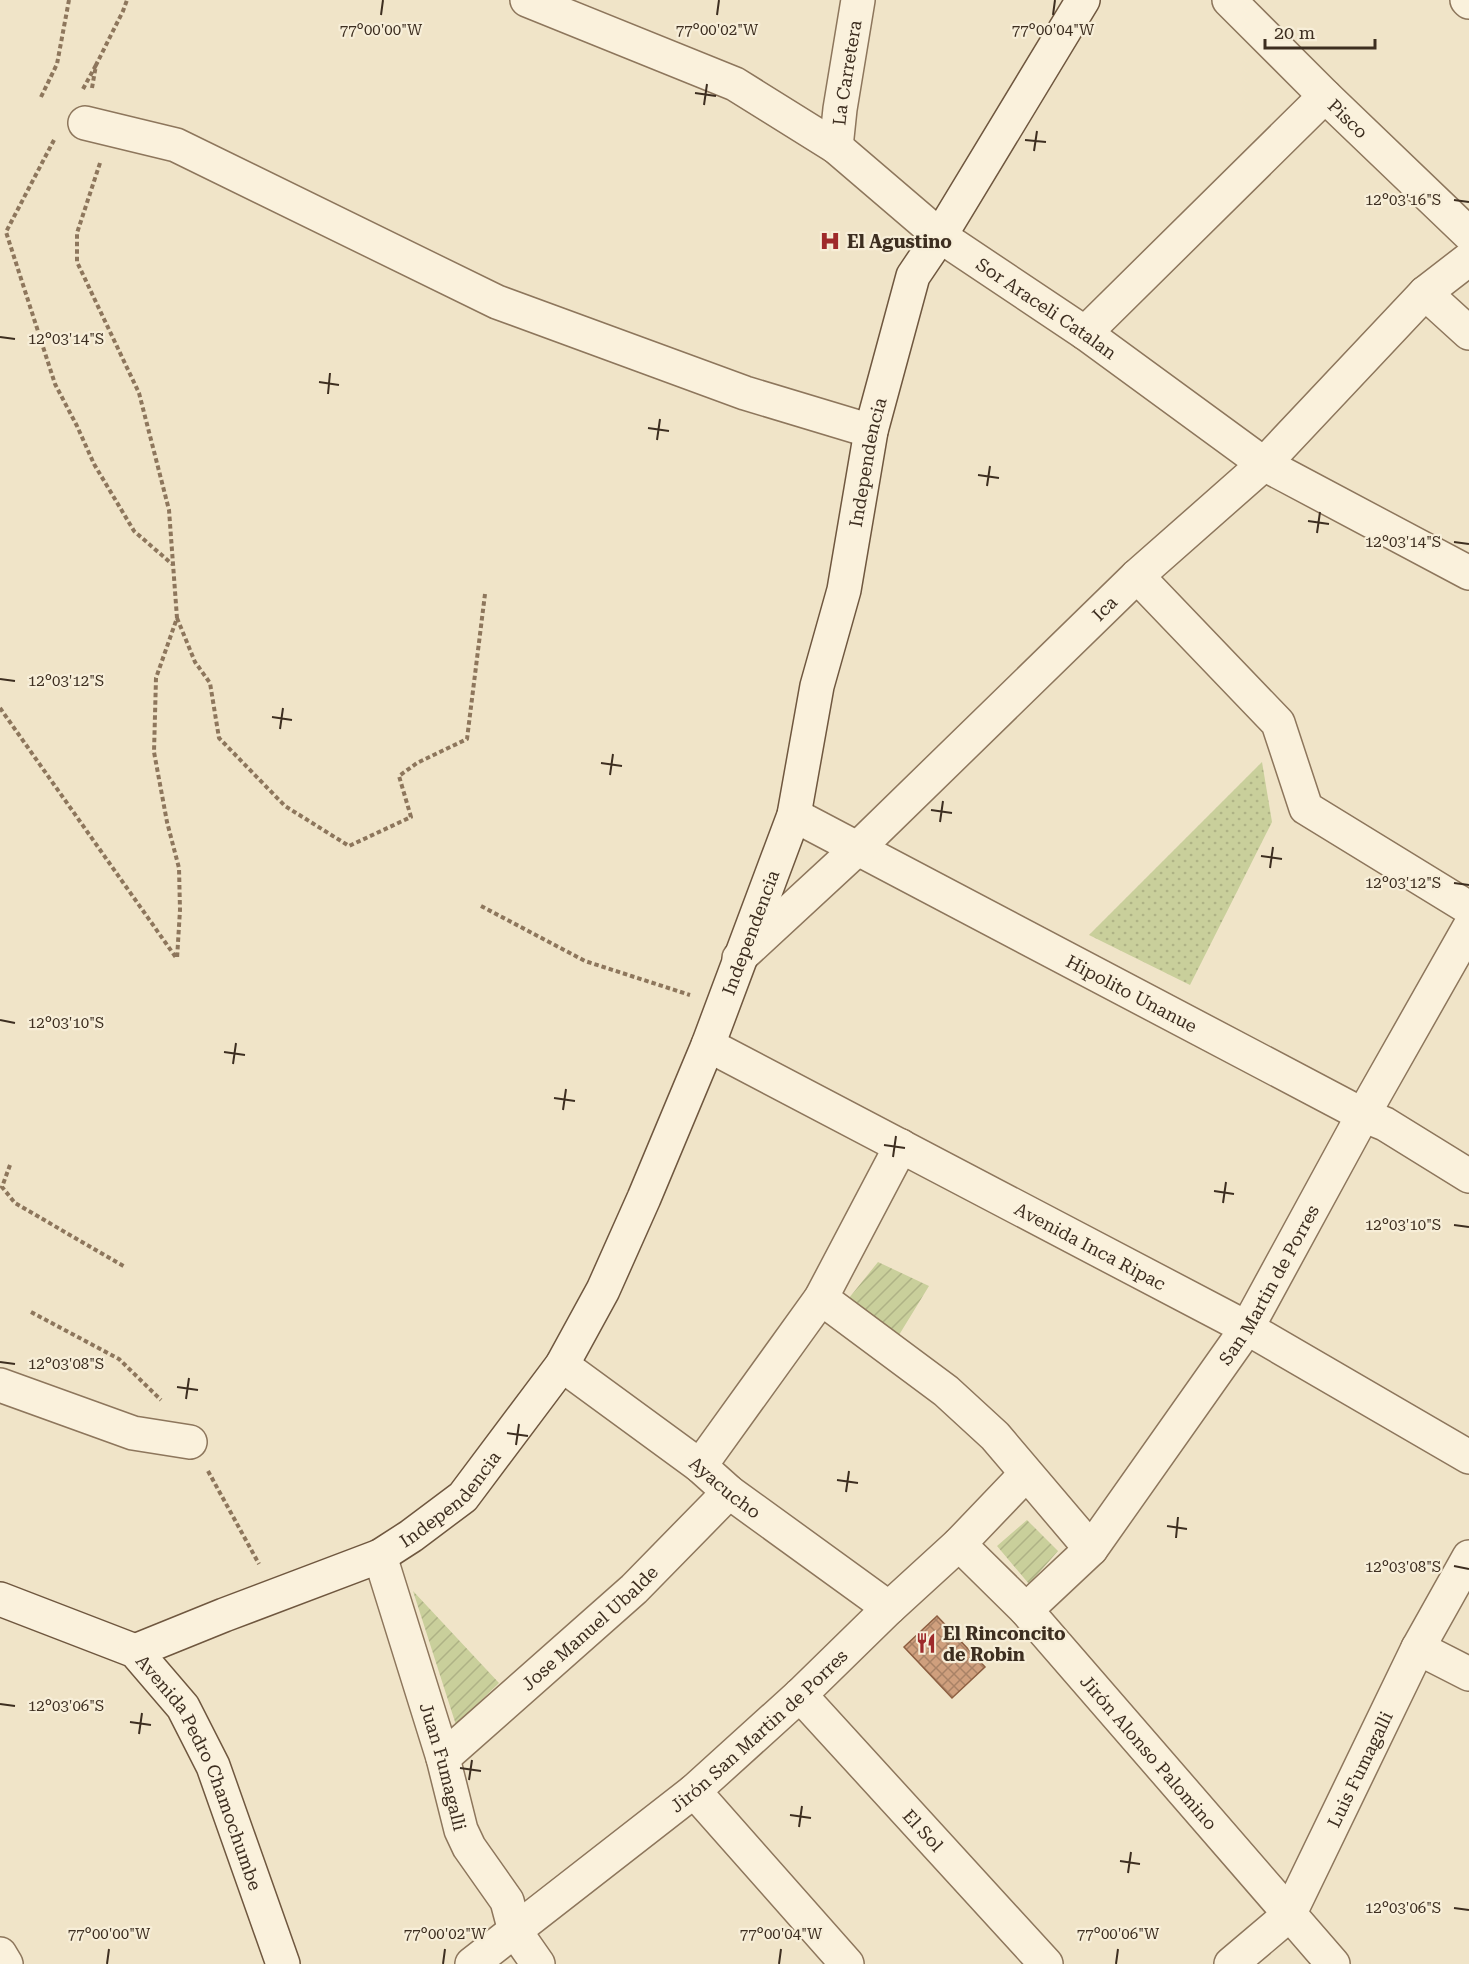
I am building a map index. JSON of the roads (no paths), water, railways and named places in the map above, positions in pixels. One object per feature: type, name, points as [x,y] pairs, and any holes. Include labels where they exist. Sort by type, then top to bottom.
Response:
[{"type":"street","name":"Sor Araceli Catalan","points":[[527,0],[735,84],[836,147],[940,236],[1085,333],[1264,464],[1469,573]]},
{"type":"street","name":"La Carretera","points":[[836,147],[858,0]]},
{"type":"street","name":"Independencia","points":[[135,1651],[380,1556],[411,1536],[463,1497],[562,1365],[603,1290],[708,1045],[794,815],[817,686],[844,590],[871,431],[913,276],[940,236],[1083,0]]},
{"type":"street","name":"Pisco","points":[[1229,0],[1324,96],[1469,234]]},
{"type":"street","points":[[1085,333],[1324,96]]},
{"type":"street","points":[[98,126],[176,145],[496,302],[745,393],[871,431]]},
{"type":"street","name":"Ica","points":[[739,958],[857,849],[1137,576],[1264,464],[1425,293],[1469,259]]},
{"type":"street","points":[[1425,293],[1469,333]]},
{"type":"street","points":[[1137,576],[1278,723],[1305,808],[1469,908]]},
{"type":"street","name":"Hipolito Unanue","points":[[794,815],[1385,1124],[1469,1176]]},
{"type":"street","name":"San Martin de Porres","points":[[1026,1610],[1091,1549],[1247,1328],[1469,928]]},
{"type":"street","name":"Avenida Inca Ripac","points":[[708,1045],[1247,1328],[1469,1457]]},
{"type":"street","points":[[700,1466],[821,1298],[901,1146]]},
{"type":"street","points":[[821,1298],[946,1391],[995,1436],[1091,1549]]},
{"type":"street","name":"Ayacucho","points":[[562,1365],[700,1466],[729,1492],[889,1608]]},
{"type":"street","points":[[0,1385],[133,1433],[190,1442]]},
{"type":"street","name":"Jirón San Martin de Porres","points":[[472,1964],[694,1791],[800,1695],[959,1544],[1026,1474]]},
{"type":"street","name":"Jose Manuel Ubalde","points":[[443,1758],[634,1589],[729,1492]]},
{"type":"street","name":"Jirón Alonso Palomino","points":[[959,1544],[1026,1610],[1333,1964]]},
{"type":"street","name":"Juan Fumagalli","points":[[380,1556],[443,1758],[461,1830],[469,1847],[507,1901],[514,1932],[538,1964]]},
{"type":"street","name":"Luis Fumagalli","points":[[1231,1964],[1289,1915],[1418,1648],[1469,1557]]},
{"type":"street","name":"Avenida Pedro Chamochumbe","points":[[0,1599],[135,1651],[183,1707],[213,1766],[283,1964]]},
{"type":"street","points":[[1418,1648],[1469,1674]]},
{"type":"street","name":"El Sol","points":[[800,1695],[1046,1964]]},
{"type":"street","points":[[694,1791],[847,1964]]},
{"type":"street","points":[[0,1954],[6,1964]]},
{"type":"place","name":"El Agustino","points":[[830,241]]},
{"type":"place","name":"El Rinconcito de Robin","points":[[926,1643]]}]
